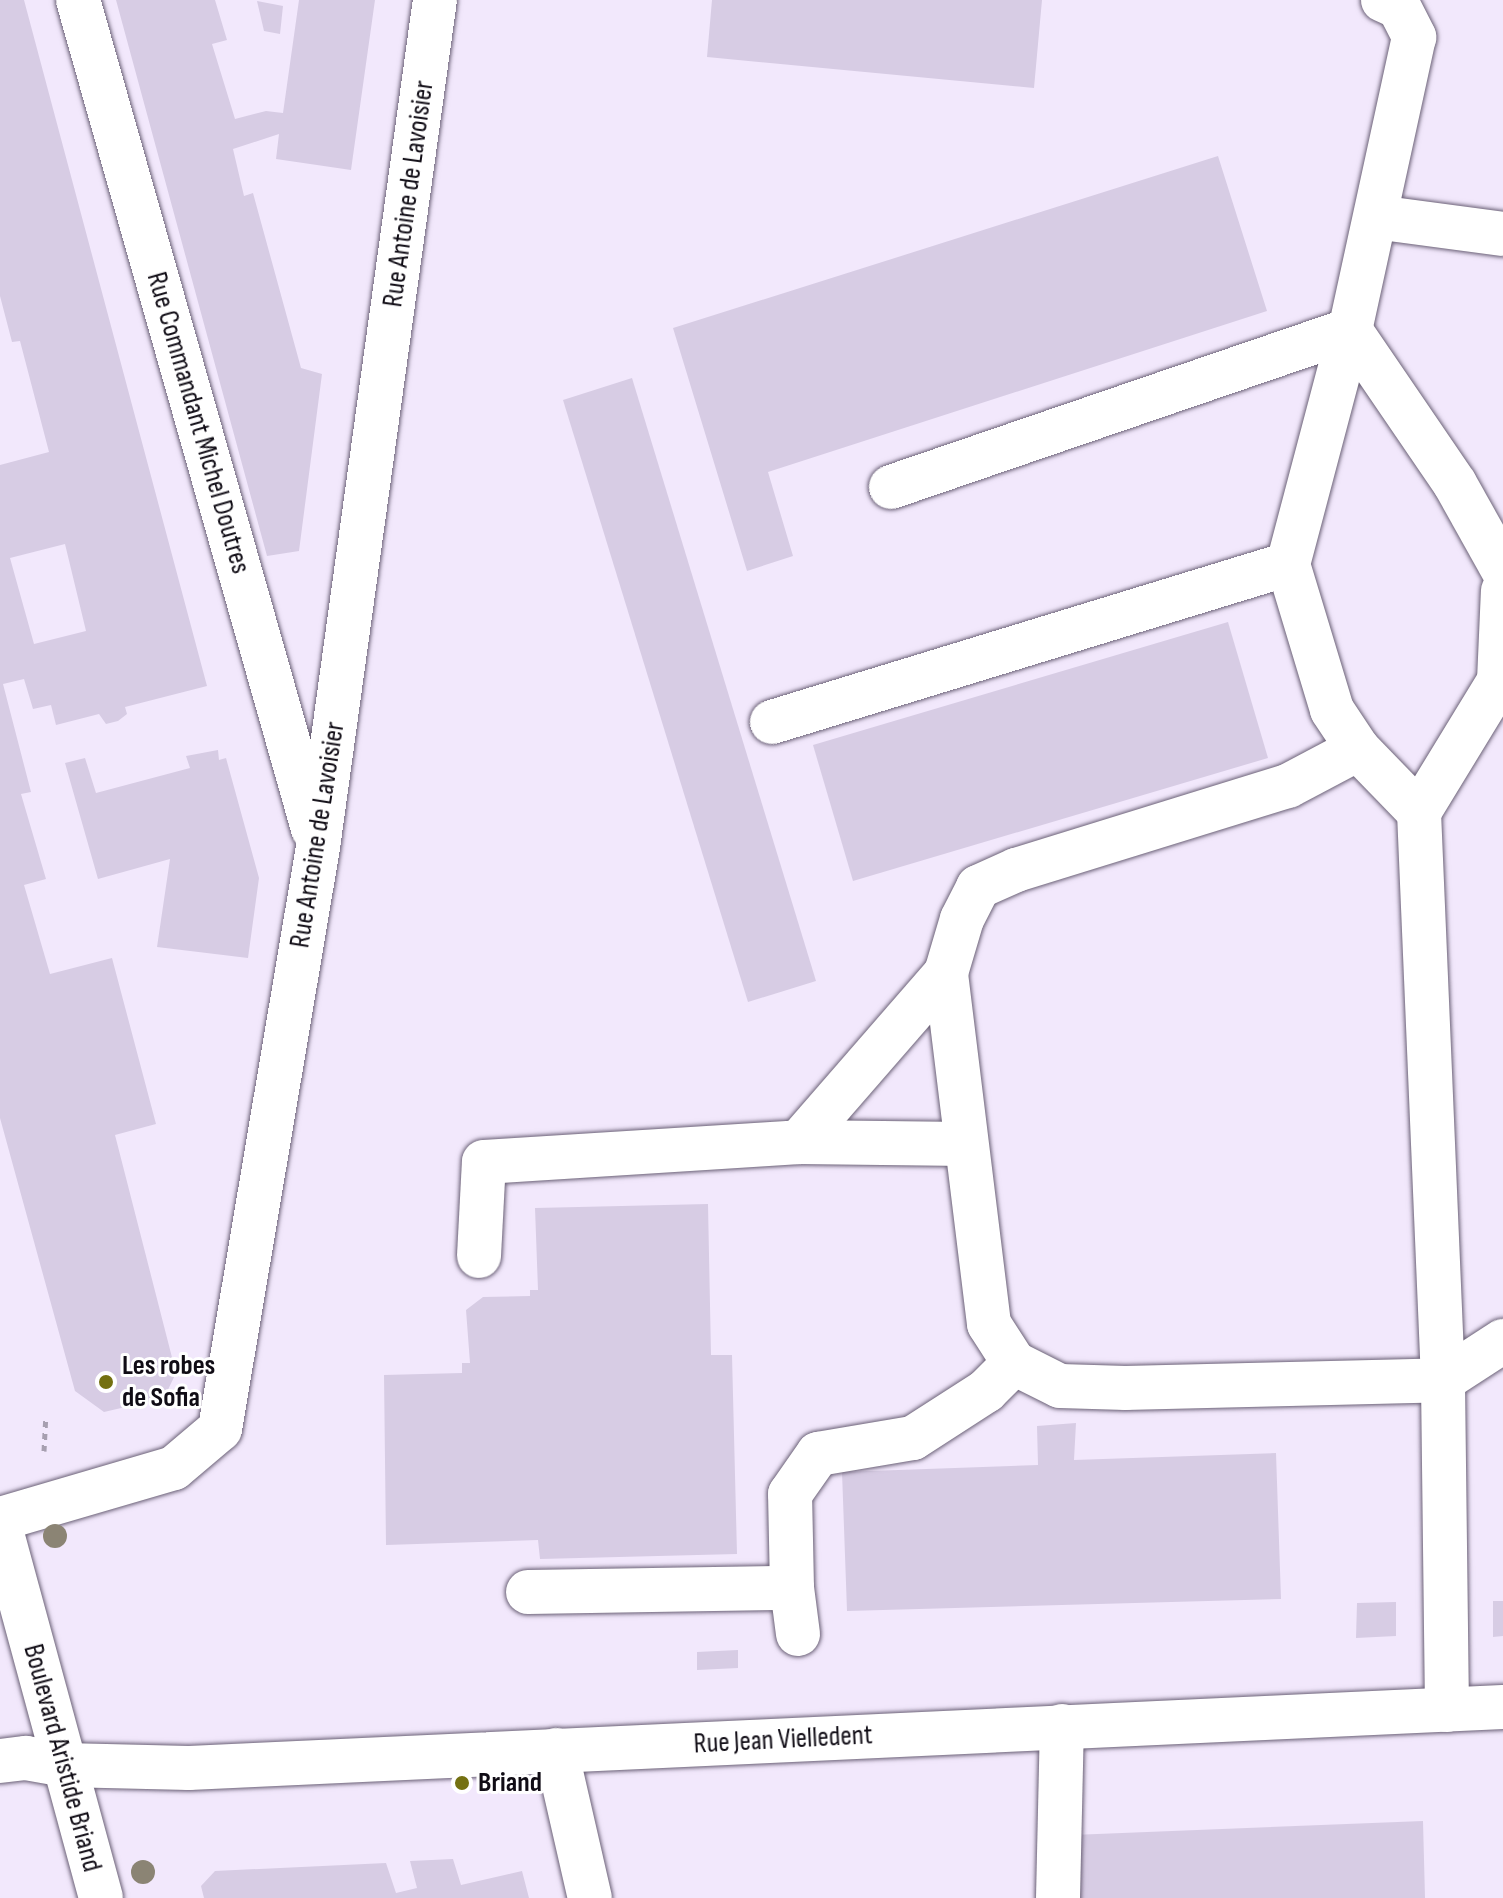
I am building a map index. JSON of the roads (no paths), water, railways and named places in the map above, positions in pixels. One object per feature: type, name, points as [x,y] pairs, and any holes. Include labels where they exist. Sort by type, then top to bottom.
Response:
[{"type":"street","name":"Rue Commandant Michel Doutres","points":[[78,0],[318,847]]},
{"type":"street","name":"Rue Antoine de Lavoisier","points":[[0,1519],[174,1468],[220,1429],[318,847],[435,0]]},
{"type":"street","points":[[1383,0],[1399,7],[1414,37],[1350,330],[1288,564],[1332,710],[1358,749],[1419,812]]},
{"type":"street","points":[[1376,217],[1503,234]]},
{"type":"street","points":[[891,487],[1350,330]]},
{"type":"street","points":[[1350,330],[1455,484],[1503,570]]},
{"type":"street","points":[[772,722],[1288,564]]},
{"type":"street","points":[[1447,1710],[1443,1380],[1419,812],[1499,681],[1503,591]]},
{"type":"street","points":[[1358,749],[1288,786],[1016,870],[978,887],[962,919],[946,973],[989,1324],[1014,1363],[1060,1386],[1126,1388],[1443,1380],[1503,1341]]},
{"type":"street","points":[[799,1142],[946,973]]},
{"type":"street","points":[[479,1256],[484,1162],[799,1142],[966,1144]]},
{"type":"street","points":[[798,1634],[792,1588],[790,1494],[818,1454],[913,1438],[986,1391],[1014,1363]]},
{"type":"street","name":"Boulevard Aristide Briand","points":[[0,1526],[101,1898]]},
{"type":"street","points":[[528,1592],[792,1588]]},
{"type":"street","name":"Rue Jean Vielledent","points":[[0,1761],[26,1758],[64,1765],[189,1768],[1503,1707]]},
{"type":"street","points":[[1058,1898],[1062,1726]]},
{"type":"street","points":[[556,1750],[590,1898]]},
{"type":"place","name":"Les robes de Sofia","points":[[106,1382]]},
{"type":"place","name":"Briand","points":[[462,1783]]}]
